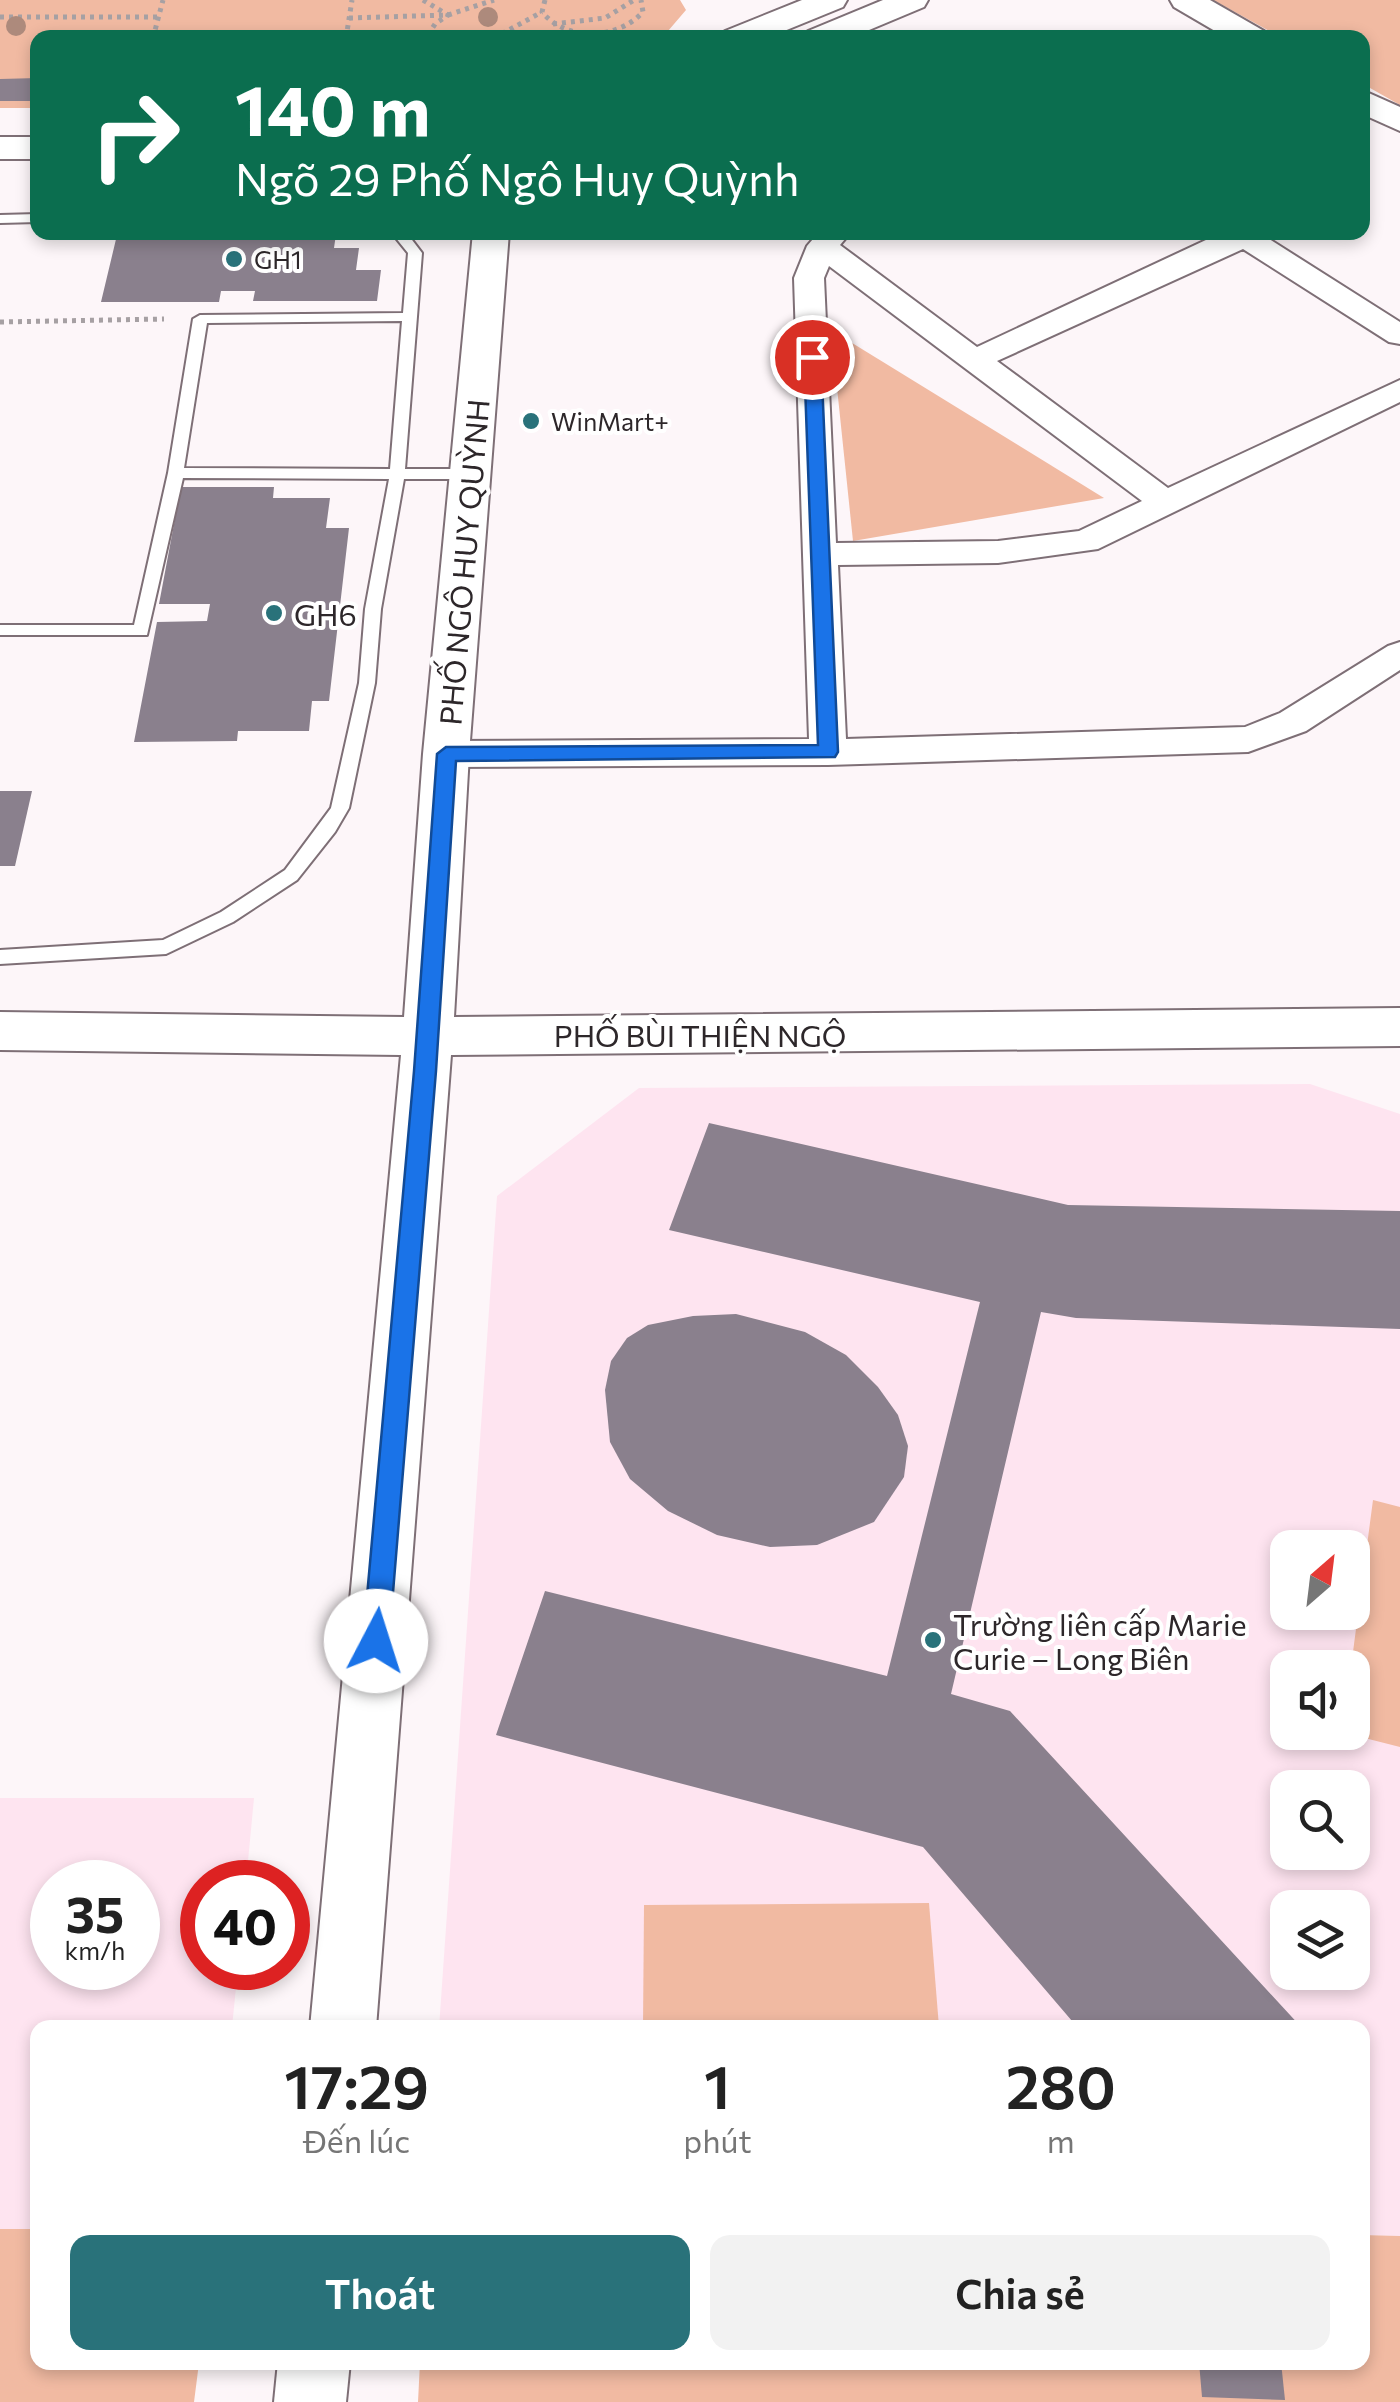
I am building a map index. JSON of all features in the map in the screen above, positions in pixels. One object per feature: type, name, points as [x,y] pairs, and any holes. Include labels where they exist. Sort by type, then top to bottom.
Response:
[{"type":"street","points":[[757,30],[831,0]]},
{"type":"street","points":[[839,30],[912,0]]},
{"type":"street","points":[[1186,0],[1238,30]]},
{"type":"street","points":[[1370,104],[1400,121]]},
{"type":"street","points":[[0,148],[30,148]]},
{"type":"street","name":"PHỐ NGÔ HUY QUỲNH","points":[[344,2020],[428,1036],[446,754],[490,240]]},
{"type":"street","points":[[828,240],[809,278],[828,752]]},
{"type":"street","points":[[830,240],[974,360],[1166,503]]},
{"type":"street","points":[[974,360],[1229,240]]},
{"type":"street","points":[[1248,240],[1400,335]]},
{"type":"street","points":[[820,554],[998,552],[1086,542],[1400,390]]},
{"type":"street","points":[[446,754],[828,752],[1248,739],[1293,722],[1400,654]]},
{"type":"street","name":"PHỐ BÙI THIỆN NGỘ","points":[[0,1031],[428,1036],[1399,1030]]},
{"type":"street","points":[[310,2402],[313,2370]]},
{"type":"lane","points":[[0,218],[30,218]]},
{"type":"lane","points":[[0,957],[166,947],[228,917],[291,874],[340,808],[366,683],[373,609],[397,476],[414,252],[404,240]]},
{"type":"lane","points":[[0,630],[141,630],[176,473],[200,319],[410,317]]},
{"type":"lane","points":[[176,473],[471,474]]},
{"type":"path","points":[[154,30],[162,0]]},
{"type":"path","points":[[347,30],[352,0]]},
{"type":"path","points":[[422,0],[448,15]]},
{"type":"path","points":[[349,18],[448,15],[494,0]]},
{"type":"path","points":[[542,12],[545,0]]},
{"type":"path","points":[[552,24],[605,18],[637,0],[644,12],[638,20],[616,30]]},
{"type":"path","points":[[542,12],[552,24],[570,30]]},
{"type":"path","points":[[504,30],[542,12]]},
{"type":"path","points":[[429,30],[448,15]]},
{"type":"path","points":[[0,17],[158,17]]},
{"type":"path","points":[[0,322],[200,319]]},
{"type":"shaded area","points":[[0,0],[680,0],[686,10],[669,30],[30,30],[30,108],[0,108]]},
{"type":"shaded area","points":[[1213,0],[1400,0],[1400,105],[1370,88],[1370,30],[1267,30]]},
{"type":"shaded area","points":[[831,330],[1104,498],[853,541]]},
{"type":"shaded area","name":"Trường liên cấp Marie Curie – Long Biên","points":[[1310,1084],[1400,1114],[1400,2236],[1370,2235],[1370,2020],[440,2020],[497,1196],[639,1088]]},
{"type":"shaded area","points":[[1373,1500],[1400,1507],[1400,1747],[1370,1739],[1370,1650],[1353,1650],[1356,1630],[1370,1630],[1369,1530]]},
{"type":"shaded area","points":[[0,1798],[254,1798],[248,1860],[180,1860],[180,1990],[236,1990],[233,2020],[30,2020],[30,2229],[0,2229]]},
{"type":"shaded area","points":[[929,1903],[938,2020],[643,2020],[644,1905]]},
{"type":"shaded area","points":[[0,2229],[30,2229],[30,2370],[198,2370],[194,2402],[0,2402]]},
{"type":"shaded area","points":[[1370,2235],[1400,2236],[1400,2402],[418,2402],[420,2370],[1370,2370]]},
{"type":"building","points":[[30,78],[30,101],[0,101],[0,79]]},
{"type":"building","name":"GH1","points":[[116,240],[335,240],[334,248],[359,248],[356,270],[381,270],[377,301],[253,301],[255,291],[221,291],[219,302],[101,302]]},
{"type":"building","name":"GH6","points":[[181,487],[274,487],[273,498],[330,498],[326,528],[349,528],[329,701],[312,701],[309,731],[238,731],[237,741],[134,742],[157,622],[207,621],[210,604],[159,604]]},
{"type":"building","points":[[0,791],[32,791],[15,866],[0,866]]},
{"type":"building","points":[[709,1123],[1068,1205],[1400,1211],[1400,1329],[1076,1318],[1041,1312],[951,1694],[1010,1711],[1295,2020],[1071,2020],[923,1847],[496,1735],[545,1591],[887,1676],[980,1302],[669,1230]]},
{"type":"building","points":[[736,1314],[805,1332],[846,1355],[878,1387],[898,1415],[908,1446],[904,1477],[874,1522],[817,1545],[770,1547],[717,1535],[668,1511],[630,1479],[610,1442],[605,1390],[611,1361],[627,1338],[648,1325],[693,1316]]},
{"type":"building","points":[[1200,2370],[1282,2370],[1285,2400],[1202,2397]]},
{"type":"place","name":"GH1","points":[[234,259]]},
{"type":"place","name":"WinMart+","points":[[531,421]]},
{"type":"place","name":"GH6","points":[[274,613]]},
{"type":"place","name":"Trường liên cấp Marie Curie – Long Biên","points":[[933,1640]]},
{"type":"route","points":[[376,1641],[425,1071],[446,754],[828,752],[812,357]]}]
